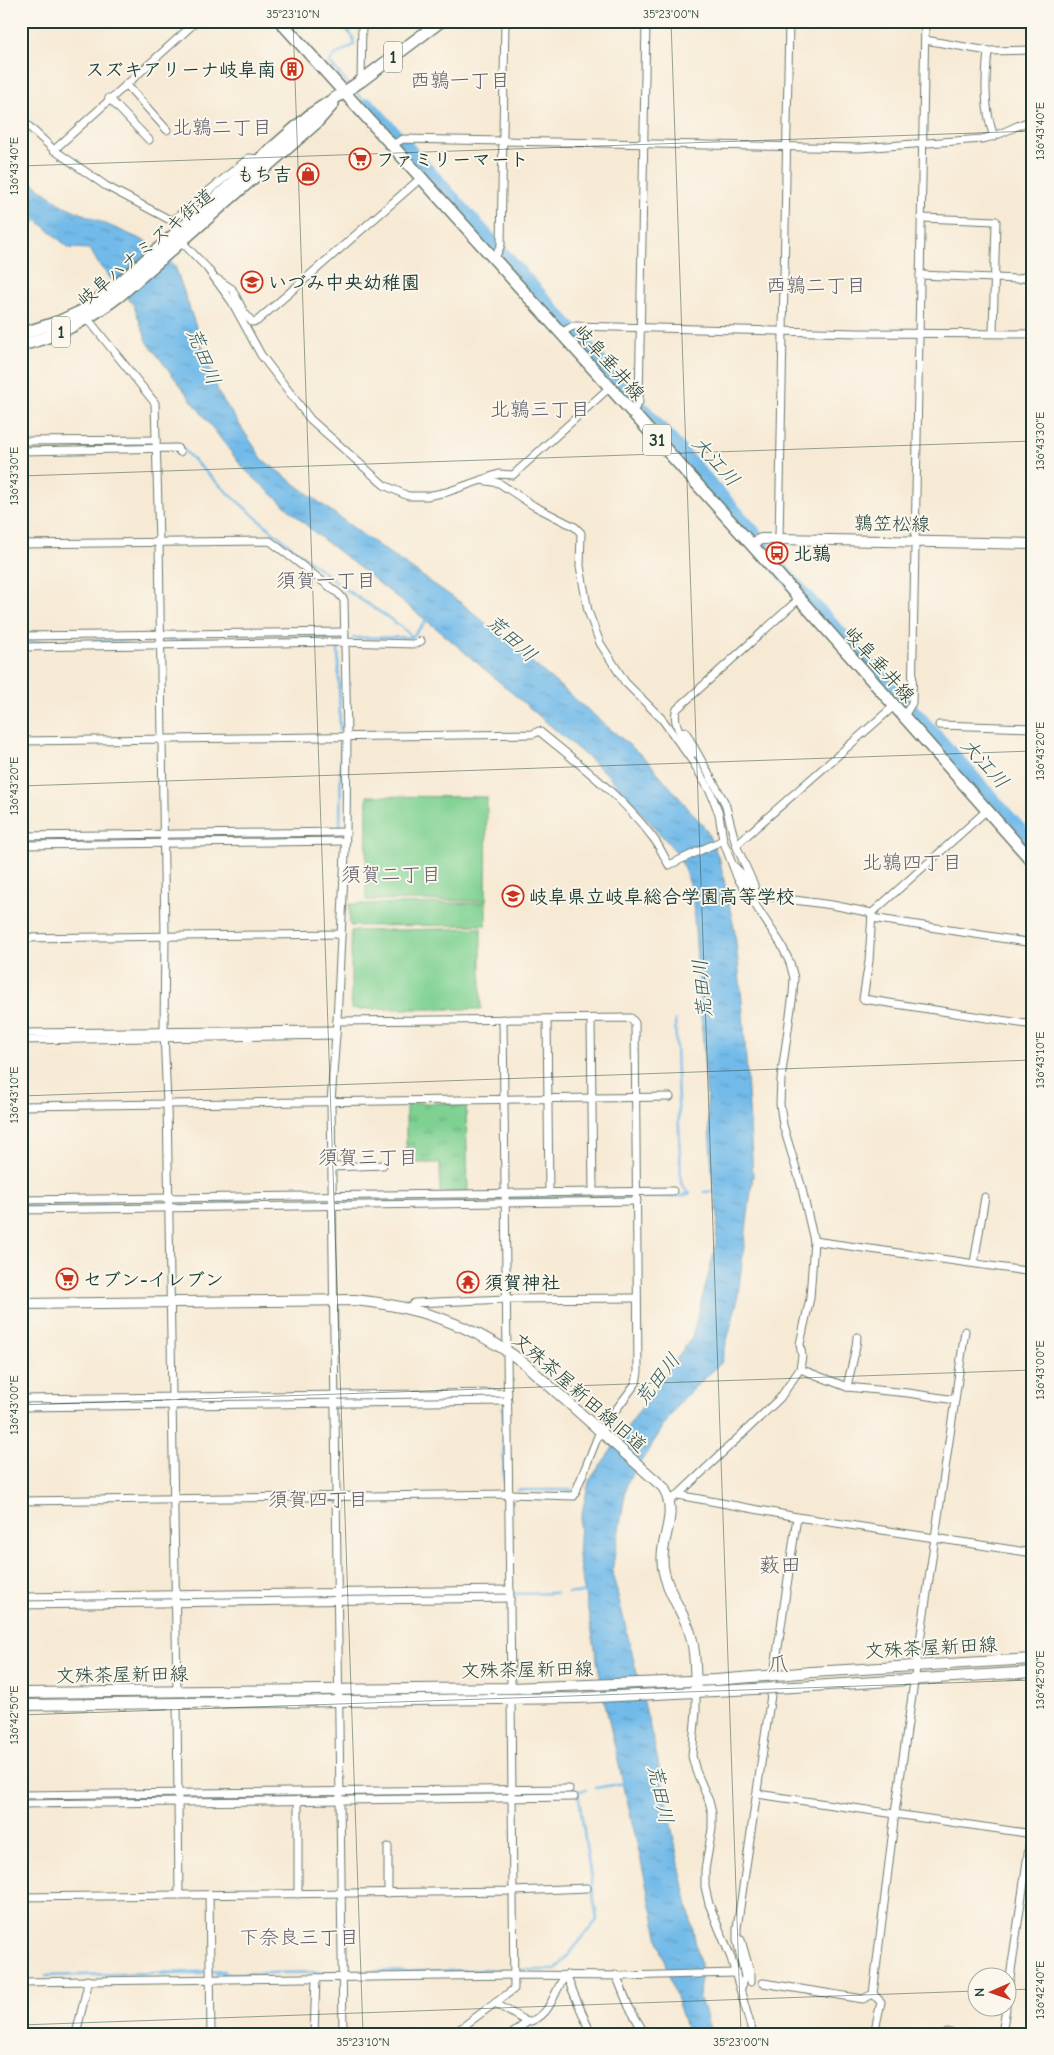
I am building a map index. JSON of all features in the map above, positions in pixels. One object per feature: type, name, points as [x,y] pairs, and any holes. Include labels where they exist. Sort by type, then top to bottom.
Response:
[{"type":"main road","name":"岐阜垂井線","points":[[280,21],[394,144],[421,178],[567,329],[610,387],[756,542],[799,599],[894,706],[905,714],[986,811],[1033,862]]},
{"type":"main road","name":"岐阜ハナミズキ街道","points":[[174,242],[259,159],[311,114],[361,81],[441,21]]},
{"type":"main road","name":"岐阜ハナミズキ街道","points":[[21,346],[51,337],[92,312],[115,287],[174,242],[316,123],[344,92]]},
{"type":"main road","name":"岐阜ハナミズキ街道","points":[[21,334],[92,312]]},
{"type":"main road","name":"鶉笠松線","points":[[756,542],[779,538],[1033,544]]},
{"type":"main road","name":"文殊茶屋新田線旧道","points":[[21,1304],[334,1300],[384,1303],[410,1309],[472,1330],[507,1350],[526,1364],[674,1497]]},
{"type":"main road","points":[[674,1497],[662,1549],[663,1568],[668,1584],[689,1629],[694,1653],[696,1692]]},
{"type":"main road","name":"文殊茶屋新田線","points":[[21,1692],[511,1688],[644,1684],[1033,1659]]},
{"type":"main road","name":"文殊茶屋新田線","points":[[21,1705],[646,1696],[1033,1672]]},
{"type":"street","points":[[54,150],[109,98],[197,21]]},
{"type":"street","points":[[361,81],[362,21]]},
{"type":"street","points":[[496,257],[501,245],[504,140],[504,21]]},
{"type":"street","points":[[633,411],[639,402],[646,21]]},
{"type":"street","points":[[779,538],[788,21]]},
{"type":"street","points":[[905,714],[912,703],[926,21]]},
{"type":"street","points":[[925,40],[988,51],[1033,50]]},
{"type":"street","points":[[988,51],[986,104],[994,137]]},
{"type":"street","points":[[126,84],[167,130]]},
{"type":"street","points":[[109,98],[149,140]]},
{"type":"street","points":[[21,119],[54,150],[106,186],[172,221],[249,158],[259,159]]},
{"type":"street","points":[[394,144],[403,139],[860,148],[994,137],[1021,123],[1033,120]]},
{"type":"street","points":[[174,242],[213,276],[232,289],[244,312],[252,322],[257,321],[421,178]]},
{"type":"street","points":[[922,218],[996,222],[993,333]]},
{"type":"street","points":[[920,275],[1020,279],[1033,273]]},
{"type":"street","points":[[213,276],[232,302],[261,356],[310,419],[384,485],[408,496],[427,496],[447,492],[499,474],[513,475],[610,387]]},
{"type":"street","points":[[92,312],[155,403],[159,541],[164,1035],[167,1104],[177,1690]]},
{"type":"street","points":[[567,329],[641,327],[1033,334]]},
{"type":"street","points":[[21,442],[156,440]]},
{"type":"street","points":[[21,451],[178,448],[180,452]]},
{"type":"street","points":[[481,480],[499,483],[534,506],[575,527],[582,534],[580,566],[588,611],[600,643],[625,682],[662,718],[693,762],[711,793],[719,814],[723,840],[737,878],[781,944],[790,962],[794,978],[794,994],[781,1079],[780,1104],[785,1132],[801,1185],[814,1241],[810,1298],[800,1344],[802,1356],[800,1369],[780,1398],[674,1497]]},
{"type":"street","points":[[21,544],[270,541],[339,594],[344,600],[347,736],[346,832],[331,1102],[344,2034]]},
{"type":"street","points":[[693,762],[693,756],[676,722],[677,708],[799,599]]},
{"type":"street","points":[[21,636],[345,632]]},
{"type":"street","points":[[21,646],[415,644],[421,640]]},
{"type":"street","points":[[736,845],[894,706]]},
{"type":"street","points":[[675,717],[716,784],[725,803],[736,845],[754,885],[755,892]]},
{"type":"street","points":[[939,725],[1033,728]]},
{"type":"street","points":[[21,741],[533,734],[539,731],[621,801],[654,839],[669,866],[723,840]]},
{"type":"street","points":[[986,811],[872,916],[869,961],[862,999],[1033,1025]]},
{"type":"street","points":[[21,845],[346,832]]},
{"type":"street","points":[[21,836],[345,841]]},
{"type":"street","points":[[731,862],[745,877],[755,892],[764,896],[832,905],[872,916],[1033,943]]},
{"type":"street","points":[[21,938],[341,934]]},
{"type":"street","points":[[21,1501],[509,1494],[574,1496],[602,1434],[636,1383],[638,1372],[635,1023],[631,1018],[337,1021]]},
{"type":"street","points":[[504,1019],[511,1688]]},
{"type":"street","points":[[548,1019],[549,1193]]},
{"type":"street","points":[[590,1019],[593,1192]]},
{"type":"street","points":[[21,1040],[336,1032]]},
{"type":"street","points":[[21,1034],[164,1035]]},
{"type":"street","points":[[21,1106],[670,1097]]},
{"type":"street","points":[[332,1167],[383,1165]]},
{"type":"street","points":[[21,1200],[673,1191]]},
{"type":"street","points":[[974,1263],[985,1197]]},
{"type":"street","points":[[21,1210],[636,1201]]},
{"type":"street","points":[[814,1241],[1033,1272]]},
{"type":"street","points":[[410,1309],[414,1303],[506,1299],[637,1298]]},
{"type":"street","points":[[873,1994],[895,1813],[965,1331]]},
{"type":"street","points":[[847,1387],[850,1366],[856,1349],[856,1337]]},
{"type":"street","points":[[800,1369],[847,1387],[889,1390],[955,1400]]},
{"type":"street","points":[[21,1407],[336,1395],[508,1397]]},
{"type":"street","points":[[21,1399],[336,1403],[508,1397]]},
{"type":"street","points":[[674,1497],[1033,1553]]},
{"type":"street","points":[[741,1989],[745,1977],[736,1940],[737,1928],[797,1517]]},
{"type":"street","points":[[21,1597],[510,1590]]},
{"type":"street","points":[[21,1605],[510,1598]]},
{"type":"street","points":[[696,1692],[692,1756],[712,1813],[712,1829],[705,1870],[705,1887],[736,1973],[753,2034]]},
{"type":"street","points":[[453,2034],[514,1989],[511,1699]]},
{"type":"street","points":[[177,1703],[179,1895]]},
{"type":"street","points":[[21,1795],[178,1793],[341,1795],[512,1793],[569,1789]]},
{"type":"street","points":[[512,1793],[574,1797]]},
{"type":"street","points":[[757,1794],[1032,1834]]},
{"type":"street","points":[[21,1804],[298,1800],[341,1795]]},
{"type":"street","points":[[298,1800],[298,1894]]},
{"type":"street","points":[[1012,1968],[1033,1820]]},
{"type":"street","points":[[388,1847],[388,1893]]},
{"type":"street","points":[[21,1897],[341,1894],[586,1888]]},
{"type":"street","points":[[209,1895],[211,2034]]},
{"type":"street","points":[[737,1928],[752,1982]]},
{"type":"street","points":[[21,1982],[515,1975],[620,1976],[736,1973]]},
{"type":"street","points":[[512,2034],[527,2022],[538,2020],[549,2008],[558,1985],[566,1975]]},
{"type":"street","points":[[566,1975],[591,2034]]},
{"type":"street","points":[[620,1976],[629,2007],[645,2034]]},
{"type":"street","points":[[314,2034],[316,1978]]},
{"type":"street","points":[[76,2034],[87,1988],[87,1980]]},
{"type":"street","points":[[763,1983],[863,1999],[873,1994]]},
{"type":"street","points":[[873,1994],[881,2002],[874,2034]]},
{"type":"street","points":[[495,2003],[527,2022]]},
{"type":"street","points":[[1002,2034],[1004,2018]]},
{"type":"street","points":[[946,2034],[947,2032],[954,2034]]},
{"type":"green space","points":[[367,796],[487,797],[486,901],[366,900]]},
{"type":"green space","points":[[486,903],[486,925],[350,926],[349,904]]},
{"type":"green space","points":[[481,928],[481,1009],[351,1009],[351,931]]},
{"type":"green space","points":[[406,1103],[466,1103],[468,1193],[440,1192],[440,1163],[406,1163]]},
{"type":"water","name":"荒田川","points":[[21,174],[62,205],[147,242],[175,266],[219,394],[263,460],[363,535],[464,605],[647,760],[706,829],[720,861],[735,933],[743,1011],[753,1175],[737,1302],[721,1363],[680,1401],[627,1483],[612,1571],[655,1748],[701,1969],[699,1996],[712,2034],[688,2034],[662,1953],[606,1708],[578,1557],[580,1523],[589,1481],[692,1337],[715,1250],[718,1217],[713,1184],[692,889],[678,854],[607,774],[441,632],[314,532],[243,468],[148,343],[133,304],[99,265],[90,249],[69,248],[21,206]]},
{"type":"waterway","points":[[339,21],[353,37],[354,45],[335,55],[329,62],[349,85]]},
{"type":"waterway","points":[[355,91],[368,105]]},
{"type":"waterway","name":"大江川","points":[[368,105],[752,531],[790,580],[920,719],[1033,845]]},
{"type":"waterway","points":[[21,236],[39,217]]},
{"type":"waterway","points":[[21,446],[151,444]]},
{"type":"waterway","points":[[160,444],[178,444],[217,483],[279,537],[344,588],[400,626],[412,637]]},
{"type":"waterway","points":[[353,638],[412,637],[428,619]]},
{"type":"waterway","points":[[167,640],[337,638]]},
{"type":"waterway","points":[[21,642],[152,640]]},
{"type":"waterway","points":[[338,644],[340,731]]},
{"type":"waterway","points":[[340,829],[341,742]]},
{"type":"waterway","points":[[166,838],[340,836]]},
{"type":"waterway","points":[[21,841],[159,838]]},
{"type":"waterway","points":[[675,1020],[681,1183],[688,1193]]},
{"type":"waterway","points":[[704,1192],[717,1191]]},
{"type":"waterway","points":[[639,1197],[682,1196],[690,1193]]},
{"type":"waterway","points":[[509,1198],[632,1197]]},
{"type":"waterway","points":[[377,1201],[501,1199]]},
{"type":"waterway","points":[[171,1203],[328,1201]]},
{"type":"waterway","points":[[337,1201],[357,1201]]},
{"type":"waterway","points":[[21,1205],[163,1204]]},
{"type":"waterway","points":[[344,1399],[494,1397]]},
{"type":"waterway","points":[[180,1401],[327,1399]]},
{"type":"waterway","points":[[40,1403],[165,1401]]},
{"type":"waterway","points":[[503,1407],[504,1482]]},
{"type":"waterway","points":[[517,1490],[573,1490]]},
{"type":"waterway","points":[[514,1594],[556,1593]]},
{"type":"waterway","points":[[568,1593],[586,1593]]},
{"type":"waterway","points":[[345,1596],[500,1594]]},
{"type":"waterway","points":[[181,1598],[330,1597]]},
{"type":"waterway","points":[[68,1600],[168,1599]]},
{"type":"waterway","points":[[595,1788],[625,1783]]},
{"type":"waterway","points":[[569,1792],[586,1790]]},
{"type":"waterway","points":[[523,1970],[556,1970],[597,1920],[578,1791]]},
{"type":"waterway","points":[[345,1795],[461,1794]]},
{"type":"waterway","points":[[181,1797],[332,1795]]},
{"type":"waterway","points":[[23,1799],[174,1797]]},
{"type":"waterway","points":[[352,1972],[507,1970]]},
{"type":"waterway","points":[[46,1976],[224,1971]]},
{"type":"waterway","points":[[216,1974],[334,1972]]},
{"type":"waterway","points":[[160,1974],[202,1974]]},
{"type":"place","name":"スズキアリーナ岐阜南","points":[[292,69]]},
{"type":"place","name":"ファミリーマート","points":[[360,159]]},
{"type":"place","name":"もち吉","points":[[308,174]]},
{"type":"place","name":"いづみ中央幼稚園","points":[[252,282]]},
{"type":"place","name":"北鶉","points":[[777,553]]},
{"type":"place","name":"岐阜県立岐阜総合学園高等学校","points":[[513,896]]},
{"type":"place","name":"セブン-イレブン","points":[[67,1279]]},
{"type":"place","name":"須賀神社","points":[[468,1282]]},
{"type":"district","name":"西鶉一丁目","points":[[460,80]]},
{"type":"district","name":"北鶉二丁目","points":[[222,127]]},
{"type":"district","name":"西鶉二丁目","points":[[816,285]]},
{"type":"district","name":"北鶉三丁目","points":[[540,409]]},
{"type":"district","name":"須賀一丁目","points":[[326,580]]},
{"type":"district","name":"北鶉四丁目","points":[[912,862]]},
{"type":"district","name":"須賀二丁目","points":[[391,874]]},
{"type":"district","name":"須賀三丁目","points":[[368,1157]]},
{"type":"district","name":"須賀四丁目","points":[[318,1499]]},
{"type":"district","name":"薮田","points":[[780,1565]]},
{"type":"district","name":"爪","points":[[778,1664]]},
{"type":"district","name":"下奈良三丁目","points":[[299,1937]]}]
